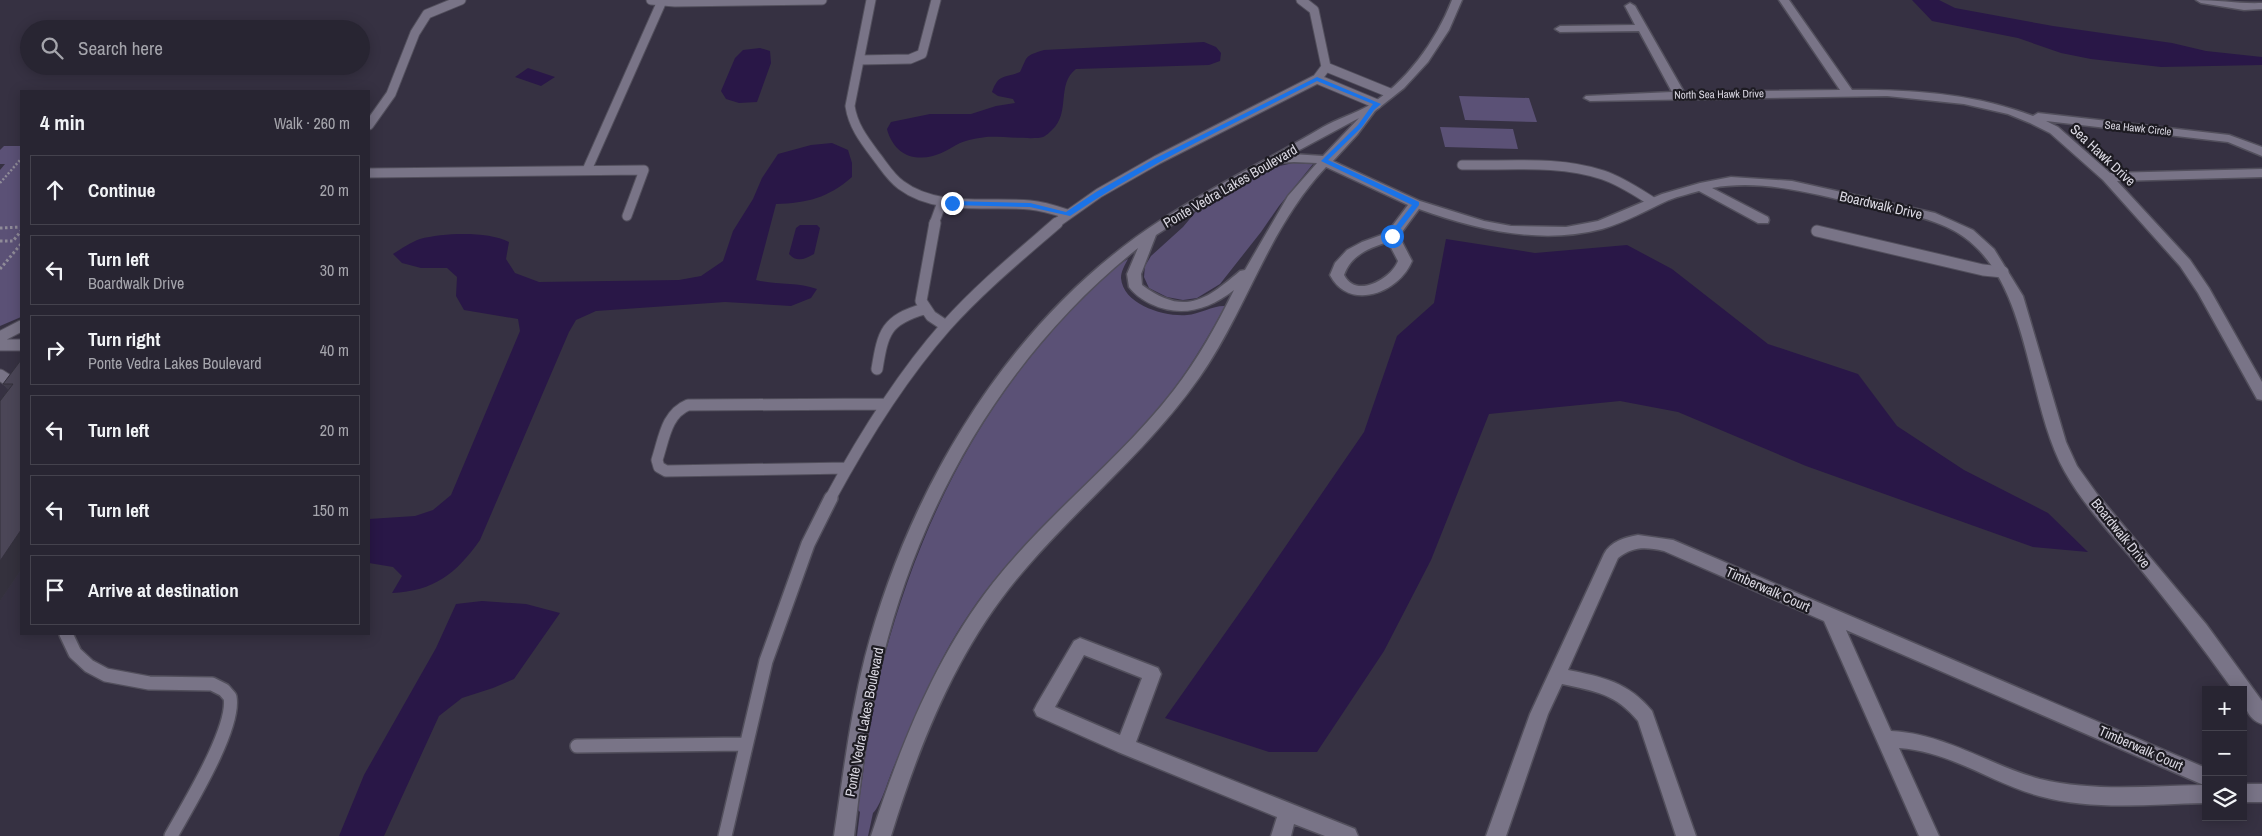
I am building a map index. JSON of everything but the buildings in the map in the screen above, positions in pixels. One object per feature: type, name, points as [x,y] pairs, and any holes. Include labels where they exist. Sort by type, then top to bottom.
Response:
[{"type":"street","name":"Ponte Vedra Lakes Boulevard","points":[[881,836],[892,798],[925,719],[944,677],[977,618],[1000,587],[1031,551],[1137,444],[1180,394],[1201,364],[1272,231],[1293,198],[1324,161],[1360,126],[1374,106],[1428,53],[1444,29],[1457,0]]},
{"type":"street","points":[[1784,0],[1848,92]]},
{"type":"street","points":[[2201,0],[2244,7],[2262,6]]},
{"type":"street","points":[[1630,6],[1680,95]]},
{"type":"street","points":[[1560,29],[1642,28]]},
{"type":"street","name":"North Sea Hawk Drive","points":[[1590,98],[1848,92]]},
{"type":"street","name":"Sea Hawk Drive","points":[[1848,92],[1924,95],[2011,111],[2054,130],[2107,177],[2185,263],[2204,291],[2257,380],[2262,395]]},
{"type":"street","name":"Ponte Vedra Lakes Boulevard","points":[[844,836],[866,698],[875,655],[904,563],[942,479],[990,399],[1034,340],[1086,286],[1116,259],[1209,195],[1374,106]]},
{"type":"street","name":"Sea Hawk Circle","points":[[2011,111],[2055,120],[2229,139],[2246,144],[2262,152]]},
{"type":"street","name":"Boardwalk Drive","points":[[1273,160],[1306,158],[1324,161],[1416,204],[1483,225],[1539,232],[1566,231],[1600,225],[1630,214],[1653,202],[1700,187],[1731,181],[1761,181],[1792,185],[1930,216],[1968,233],[1989,252],[2016,296],[2058,442],[2071,469],[2091,498],[2200,630],[2240,686]]},
{"type":"street","points":[[2107,177],[2262,174]]},
{"type":"street","points":[[1700,187],[1763,220]]},
{"type":"street","points":[[1392,236],[1405,261],[1401,273],[1389,282],[1358,291],[1348,289],[1341,283],[1337,274],[1345,258],[1366,244],[1392,236],[1416,204]]},
{"type":"street","points":[[1152,233],[1140,256],[1134,274],[1136,287],[1159,304],[1175,307],[1196,306],[1213,300],[1251,269]]},
{"type":"street","name":"Timberwalk Court","points":[[1496,836],[1539,714],[1556,675],[1612,554],[1620,546],[1631,541],[1645,540],[1667,545],[2204,776]]},
{"type":"street","points":[[1831,616],[1929,836]]},
{"type":"street","points":[[1125,746],[1152,674],[1080,646],[1043,710],[1125,746],[1348,836]]},
{"type":"street","points":[[1556,675],[1620,691],[1636,703],[1646,717],[1686,836]]},
{"type":"street","name":"Boardwalk Drive","points":[[2247,695],[2262,716]]},
{"type":"street","points":[[1886,739],[1904,738],[1938,745],[2037,787],[2072,795],[2202,794]]},
{"type":"street","points":[[2247,793],[2262,793]]},
{"type":"street","points":[[1281,836],[1288,812]]},
{"type":"lane","points":[[370,124],[391,94],[415,33],[427,14],[461,0]]},
{"type":"lane","points":[[651,0],[794,2],[822,0]]},
{"type":"lane","points":[[871,0],[850,106],[854,126],[894,180],[906,189],[923,197],[942,202],[1030,205],[1067,214]]},
{"type":"lane","points":[[859,60],[910,59],[922,54],[936,0]]},
{"type":"lane","points":[[725,836],[745,744],[766,661],[790,590],[824,510],[886,404],[946,326],[991,280],[1067,214],[1098,193],[1157,160],[1317,79],[1326,67],[1314,10],[1301,0]]},
{"type":"lane","points":[[587,170],[662,1]]},
{"type":"lane","points":[[1326,67],[1390,92]]},
{"type":"lane","points":[[1317,79],[1374,106]]},
{"type":"lane","points":[[1462,165],[1560,168],[1592,172],[1619,182],[1653,202]]},
{"type":"lane","points":[[370,173],[644,170],[627,216]]},
{"type":"lane","points":[[942,202],[932,231],[921,301],[924,309],[932,319],[946,326]]},
{"type":"lane","points":[[1817,231],[1983,270],[2003,272]]},
{"type":"lane","points":[[877,369],[883,335],[892,322],[904,314],[924,309]]},
{"type":"lane","points":[[0,337],[20,327]]},
{"type":"lane","points":[[0,345],[20,345]]},
{"type":"lane","points":[[0,375],[14,384],[20,384]]},
{"type":"lane","points":[[847,468],[666,471],[659,467],[657,460],[672,415],[678,409],[688,406],[886,404]]},
{"type":"lane","points":[[66,635],[69,645],[83,663],[106,676],[126,680],[212,684],[225,689],[231,699],[230,714],[215,752],[171,836]]},
{"type":"lane","points":[[577,746],[745,744]]},
{"type":"path","points":[[0,182],[20,160]]},
{"type":"path","points":[[0,228],[20,230]]},
{"type":"path","points":[[0,241],[13,241],[20,231]]},
{"type":"path","points":[[0,269],[20,245]]},
{"type":"shaded area","points":[[1912,0],[1939,0],[1955,8],[2053,26],[2172,43],[2206,51],[2262,57],[2262,65],[2161,67],[2091,59],[2061,53],[2018,38],[1932,21]]},
{"type":"shaded area","points":[[1204,42],[1216,47],[1221,53],[1220,61],[1209,65],[1076,69],[1066,82],[1063,107],[1058,123],[1043,137],[980,138],[960,143],[933,156],[921,158],[909,156],[900,151],[893,143],[887,129],[891,122],[930,114],[971,114],[996,106],[1015,103],[1013,99],[998,96],[992,92],[997,82],[1000,79],[1020,72],[1030,55],[1044,50]]},
{"type":"shaded area","points":[[760,48],[770,51],[771,63],[757,102],[739,103],[726,99],[721,91],[735,58],[743,50]]},
{"type":"shaded area","points":[[528,68],[555,77],[541,86],[515,77]]},
{"type":"shaded area","points":[[1459,96],[1529,98],[1537,122],[1465,120]]},
{"type":"shaded area","points":[[1440,127],[1513,129],[1518,149],[1445,147]]},
{"type":"shaded area","points":[[832,143],[848,150],[852,163],[852,177],[826,195],[807,201],[776,204],[756,280],[802,285],[817,289],[811,298],[791,306],[725,302],[596,311],[576,320],[569,332],[480,540],[462,562],[443,578],[420,589],[392,593],[402,576],[393,567],[370,563],[370,519],[415,516],[433,510],[451,495],[520,331],[518,319],[464,310],[456,296],[457,277],[447,268],[421,268],[402,263],[393,254],[420,239],[441,235],[465,234],[500,238],[509,242],[506,259],[515,273],[539,282],[679,280],[701,276],[723,261],[733,231],[753,199],[762,178],[778,154],[811,145]]},
{"type":"shaded area","points":[[4,146],[20,146],[20,317],[0,326],[0,170],[5,164],[0,164],[0,150]]},
{"type":"shaded area","points":[[1293,163],[1313,164],[1220,284],[1197,298],[1183,300],[1167,297],[1149,288],[1144,277],[1145,266],[1151,256],[1183,227],[1199,208],[1267,169]]},
{"type":"shaded area","points":[[800,225],[817,225],[820,228],[814,254],[804,259],[792,257],[789,254],[796,228]]},
{"type":"shaded area","points":[[1446,239],[1535,253],[1627,245],[1672,269],[1768,344],[1858,374],[1897,426],[1964,470],[2048,513],[2088,552],[2033,547],[1806,466],[1678,412],[1620,401],[1489,414],[1431,560],[1384,651],[1317,752],[1269,752],[1165,718],[1364,432],[1397,336],[1434,303]]},
{"type":"shaded area","points":[[1128,259],[1121,275],[1124,287],[1129,295],[1146,307],[1168,314],[1187,315],[1225,306],[1185,373],[1151,418],[1117,455],[1027,543],[985,591],[956,635],[927,690],[882,798],[873,813],[868,836],[857,836],[860,812],[858,810],[869,733],[875,695],[884,658],[912,570],[948,487],[969,447],[993,408],[1020,371],[1057,325],[1086,294],[1107,274]]},
{"type":"shaded area","points":[[482,601],[526,604],[560,613],[514,679],[462,698],[439,716],[384,836],[339,836],[364,775],[436,648],[456,604]]},
{"type":"route","points":[[952,203],[1030,205],[1046,207],[1067,214],[1098,193],[1157,160],[1317,79],[1377,104],[1371,109],[1360,126],[1324,161],[1416,204],[1392,236]]}]
